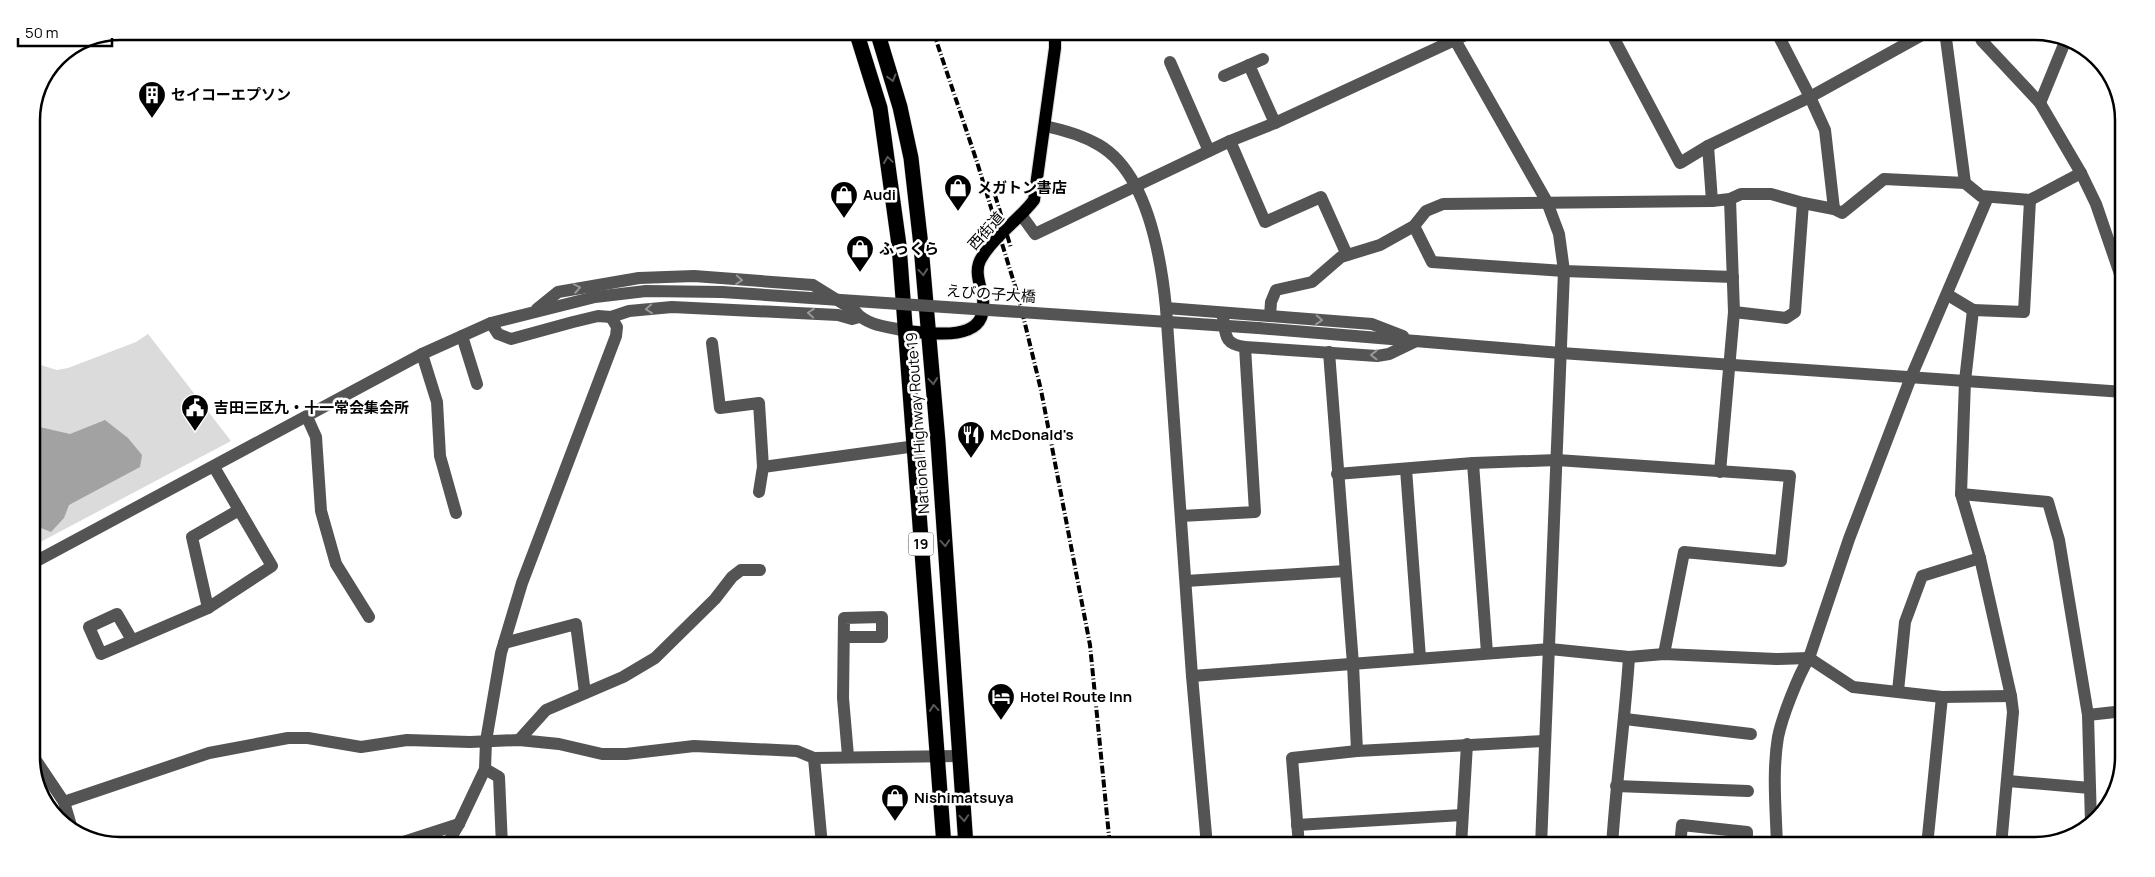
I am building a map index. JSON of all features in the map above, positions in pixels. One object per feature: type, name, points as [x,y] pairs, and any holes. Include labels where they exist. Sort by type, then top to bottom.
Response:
[{"type":"highway","name":"National Highway Route 19","points":[[859,40],[880,108],[899,245],[916,446],[922,554],[943,837]]},
{"type":"highway","name":"National Highway Route 19","points":[[880,40],[898,98],[911,158],[928,333],[965,837]]},
{"type":"main road","name":"西街道","points":[[907,331],[948,334],[963,331],[979,322],[983,312],[983,301],[977,278],[978,266],[982,256],[1022,216],[1034,200],[1055,40]]},
{"type":"street","points":[[1022,216],[1035,234],[1230,141],[1275,123],[1446,40]]},
{"type":"street","points":[[1456,40],[1547,202],[1559,234],[1564,271],[1541,837]]},
{"type":"street","points":[[1615,40],[1680,163],[1708,146],[1810,97],[1911,40]]},
{"type":"street","points":[[1781,40],[1825,130],[1834,209]]},
{"type":"street","points":[[1946,40],[1965,183]]},
{"type":"street","points":[[1982,40],[2040,103],[2081,173],[2096,204],[2115,259]]},
{"type":"street","points":[[2040,103],[2064,45]]},
{"type":"street","points":[[1224,76],[1263,59]]},
{"type":"street","points":[[1170,62],[1209,151]]},
{"type":"street","points":[[1249,65],[1275,123]]},
{"type":"street","points":[[1045,126],[1070,131],[1100,145],[1119,163],[1135,187],[1156,238],[1166,308],[1192,676],[1206,837]]},
{"type":"street","points":[[1230,141],[1265,222],[1321,197],[1347,255]]},
{"type":"street","points":[[1708,146],[1712,201]]},
{"type":"street","points":[[1270,316],[1271,302],[1276,290],[1312,282],[1341,257],[1380,245],[1414,226],[1426,211],[1443,204],[1712,201],[1730,199],[1741,194],[1771,194],[1834,209],[1842,214],[1884,179],[1965,183],[1981,196],[2030,200],[2081,173]]},
{"type":"street","points":[[1777,837],[1775,807],[1778,736],[1800,671],[1809,658],[1849,539],[1911,378],[1948,295],[1988,197]]},
{"type":"street","points":[[1720,472],[1734,312],[1730,199]]},
{"type":"street","points":[[1948,295],[1973,310],[2024,312],[2030,200]]},
{"type":"street","points":[[1734,312],[1786,318],[1796,312],[1803,203]]},
{"type":"street","points":[[1414,226],[1432,262],[1564,271],[1733,277]]},
{"type":"street","points":[[536,311],[558,292],[639,278],[694,276],[813,284],[855,311],[859,317],[873,323],[907,331]]},
{"type":"street","name":"えびの子大橋","points":[[40,560],[422,354],[491,323],[595,297],[646,292],[722,292],[1258,328],[1561,353],[2115,391]]},
{"type":"street","points":[[491,323],[498,334],[511,339],[598,316],[611,317],[629,310],[672,307],[838,315],[852,319],[859,317]]},
{"type":"street","points":[[1166,308],[1372,324],[1416,341]]},
{"type":"street","points":[[1973,310],[1965,381],[1961,494],[1980,558],[2013,712],[2002,837]]},
{"type":"street","points":[[1222,312],[1226,338],[1234,345],[1245,347],[1377,356],[1389,354],[1416,341]]},
{"type":"street","points":[[451,837],[485,769],[486,741],[504,643],[522,583],[616,336],[617,327],[611,317]]},
{"type":"street","points":[[462,336],[477,384]]},
{"type":"street","points":[[712,343],[720,408],[759,403],[763,467],[759,492]]},
{"type":"street","points":[[1181,516],[1255,512],[1245,347]]},
{"type":"street","points":[[1329,352],[1353,664],[1357,751]]},
{"type":"street","points":[[422,354],[436,402],[440,456],[456,513]]},
{"type":"street","points":[[307,417],[316,437],[321,511],[336,564],[369,617]]},
{"type":"street","points":[[763,467],[916,446]]},
{"type":"street","points":[[1338,474],[1473,463],[1557,460],[1790,476],[1781,561],[1684,552],[1664,654]]},
{"type":"street","points":[[1473,463],[1487,653]]},
{"type":"street","points":[[132,640],[208,608],[272,566],[214,467]]},
{"type":"street","points":[[1406,469],[1420,658]]},
{"type":"street","points":[[1961,494],[2048,502],[2059,540],[2088,715],[2091,814]]},
{"type":"street","points":[[208,608],[192,537],[240,510]]},
{"type":"street","points":[[1898,691],[1904,622],[1922,576],[1980,558]]},
{"type":"street","points":[[519,740],[546,710],[623,677],[655,658],[716,599],[732,577],[741,570],[760,570]]},
{"type":"street","points":[[1186,580],[1345,572]]},
{"type":"street","points":[[504,643],[576,624],[585,693]]},
{"type":"street","points":[[844,637],[844,698],[848,756]]},
{"type":"street","points":[[1192,676],[1550,649],[1629,657],[1664,654],[1776,659],[1809,658],[1853,687],[1942,697],[2011,696]]},
{"type":"street","points":[[1613,837],[1616,786],[1625,720],[1629,657]]},
{"type":"street","points":[[1928,837],[1942,697]]},
{"type":"street","points":[[2088,715],[2115,712]]},
{"type":"street","points":[[1625,720],[1751,734]]},
{"type":"street","points":[[64,802],[209,753],[288,738],[308,738],[361,748],[406,740],[519,740],[558,744],[602,754],[626,754],[694,746],[797,751],[814,758],[848,756],[959,756]]},
{"type":"street","points":[[1298,837],[1292,758],[1357,751],[1544,741]]},
{"type":"street","points":[[1461,837],[1467,744]]},
{"type":"street","points":[[814,758],[821,837]]},
{"type":"street","points":[[41,766],[64,802],[69,819]]},
{"type":"street","points":[[485,769],[499,777],[502,837]]},
{"type":"street","points":[[2008,781],[2090,788]]},
{"type":"street","points":[[1616,786],[1748,791]]},
{"type":"street","points":[[1298,825],[1462,815]]},
{"type":"street","points":[[419,837],[459,824]]},
{"type":"street","points":[[1681,837],[1682,825],[1747,832],[1747,837]]},
{"type":"shaded area","points":[[148,334],[231,441],[40,542],[40,365],[57,370],[68,368],[136,342]]},
{"type":"shaded area","points":[[105,420],[128,438],[142,455],[140,467],[69,505],[64,518],[51,532],[40,528],[40,427],[70,434]]},
{"type":"railway","points":[[936,40],[977,162],[1019,299],[1041,390],[1090,645],[1109,837]]},
{"type":"railway","points":[[995,195],[1011,248]]},
{"type":"place","name":"セイコーエプソン","points":[[152,119]]},
{"type":"place","name":"メガトン書店","points":[[958,212]]},
{"type":"place","name":"Audi","points":[[844,219]]},
{"type":"place","name":"ふっくら","points":[[860,273]]},
{"type":"place","name":"吉田三区九・十一常会集会所","points":[[195,432]]},
{"type":"place","name":"McDonald's","points":[[971,459]]},
{"type":"place","name":"Hotel Route Inn","points":[[1001,721]]},
{"type":"place","name":"Nishimatsuya","points":[[895,822]]}]
